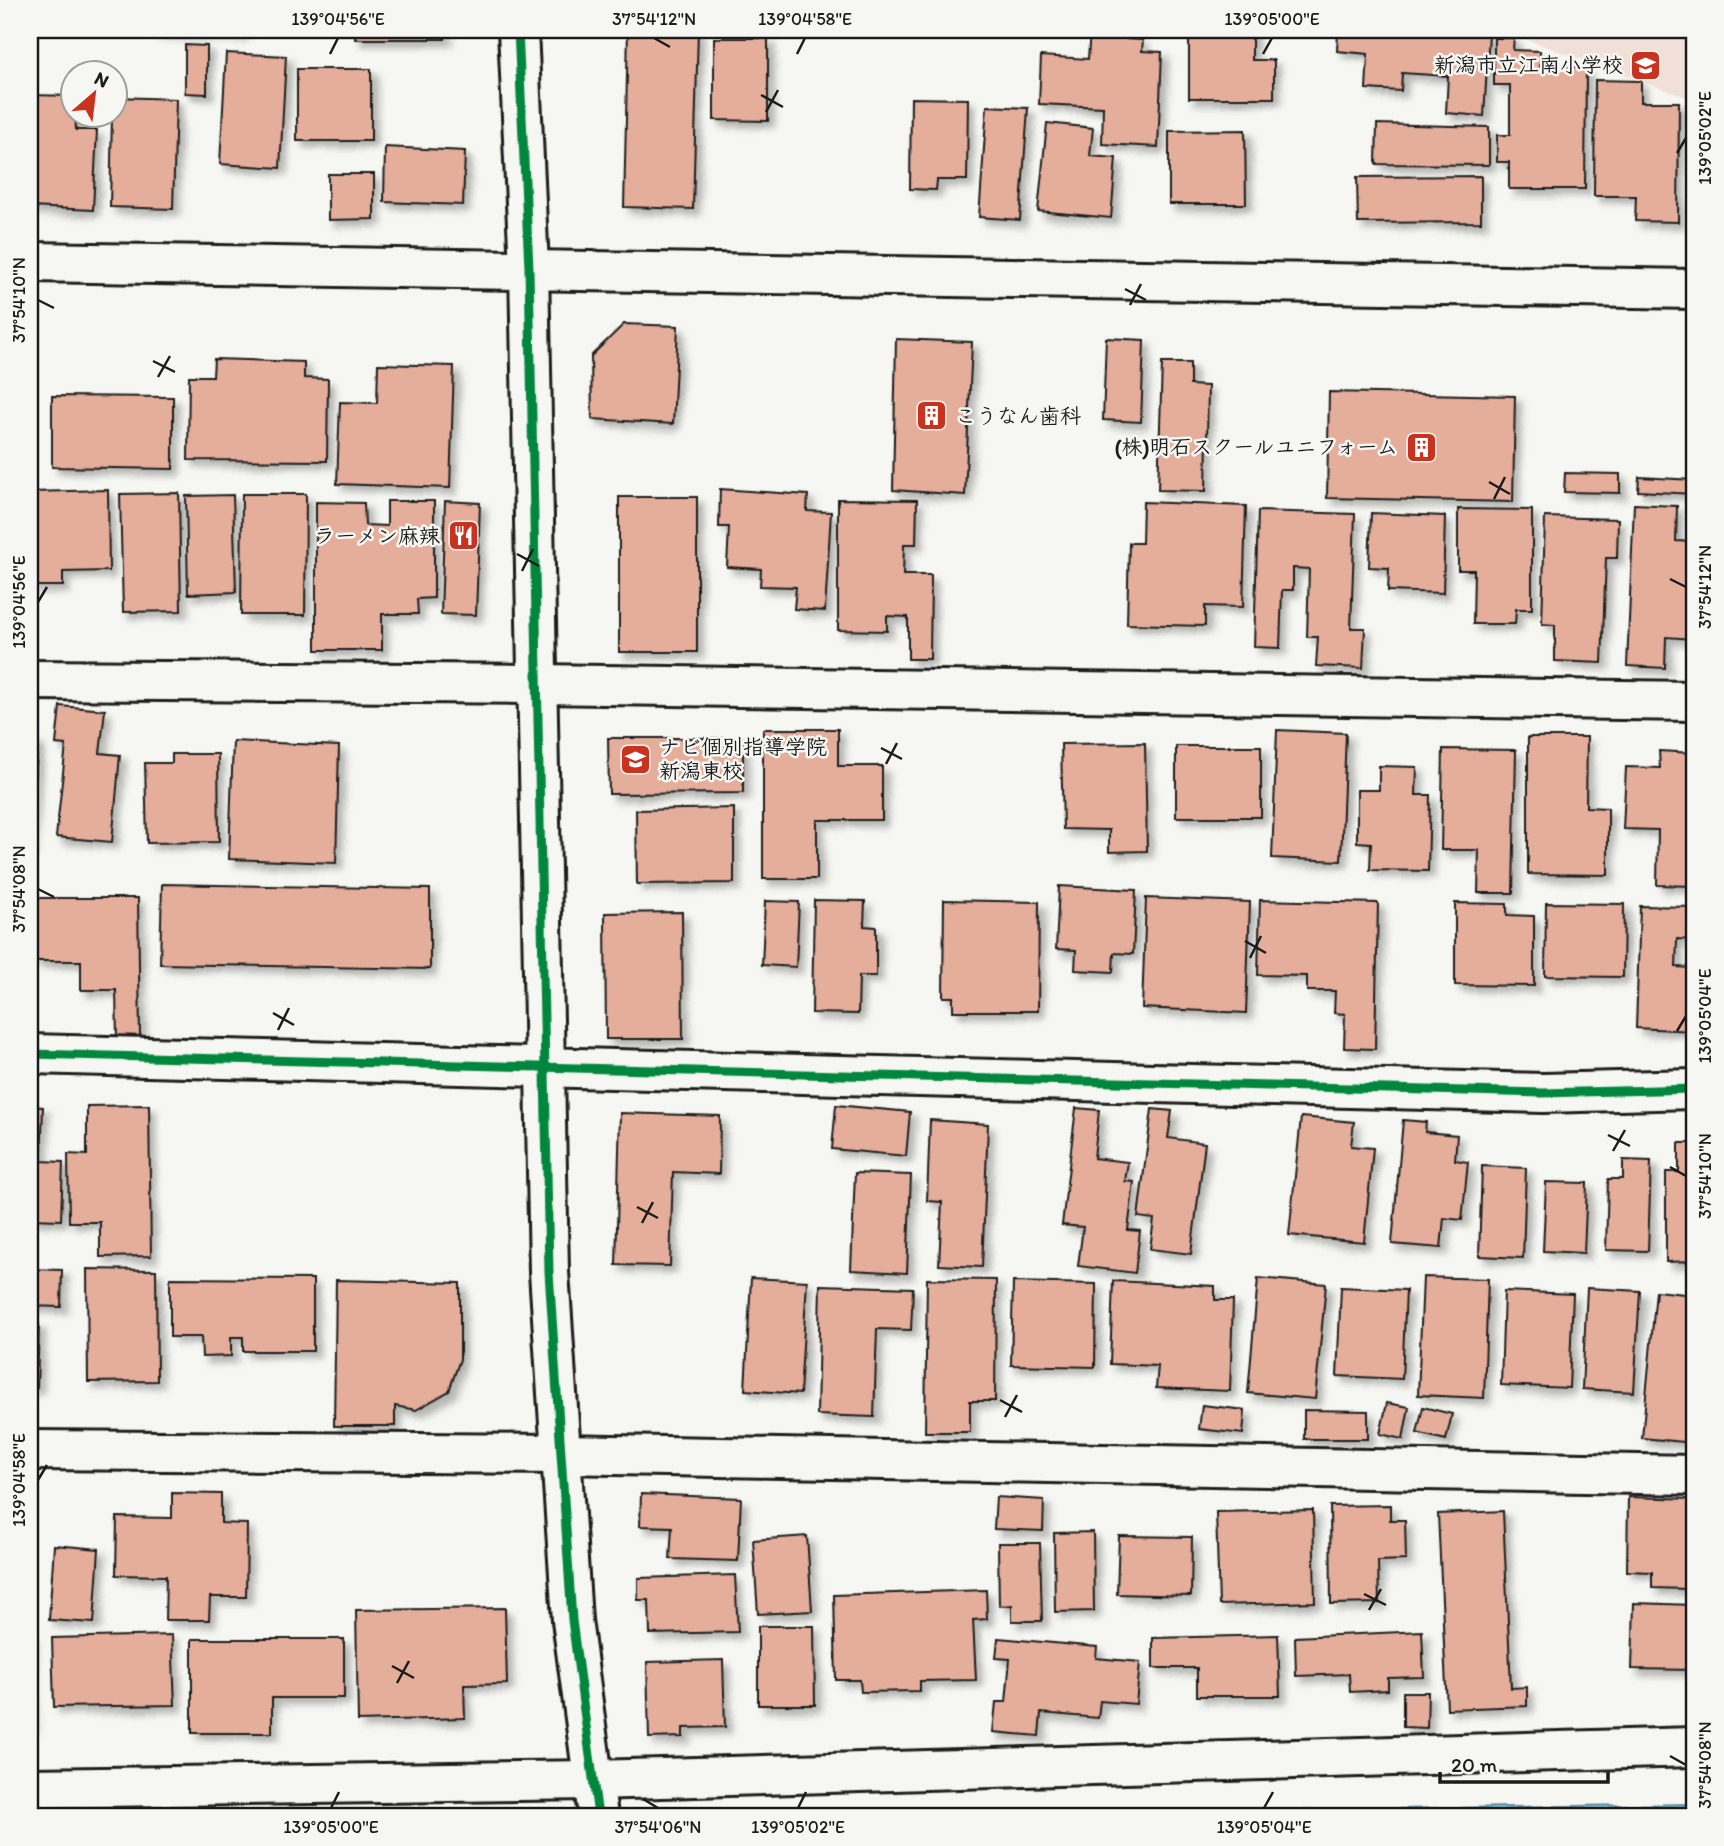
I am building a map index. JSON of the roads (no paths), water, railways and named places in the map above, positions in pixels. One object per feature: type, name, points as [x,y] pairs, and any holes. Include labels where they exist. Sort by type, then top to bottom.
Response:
[{"type":"street","points":[[518,30],[529,268],[549,1272],[572,1620],[597,1804]]},
{"type":"street","points":[[30,262],[1694,289]]},
{"type":"street","points":[[30,680],[538,684],[1694,701]]},
{"type":"street","points":[[30,1054],[1544,1093],[1694,1089]]},
{"type":"street","points":[[30,1450],[560,1454],[1694,1475]]},
{"type":"street","points":[[30,1788],[597,1804],[1694,1747]]},
{"type":"water","points":[[1694,1804],[1694,1816],[990,1816]]},
{"type":"place","name":"新潟市立江南小学校","points":[[1646,65]]},
{"type":"place","name":"こうなん歯科","points":[[932,416]]},
{"type":"place","name":"(株)明石スクールユニフォーム","points":[[1421,447]]},
{"type":"place","name":"ラーメン麻辣","points":[[463,536]]},
{"type":"place","name":"ナビ個別指導学院 新潟東校","points":[[636,759]]}]
